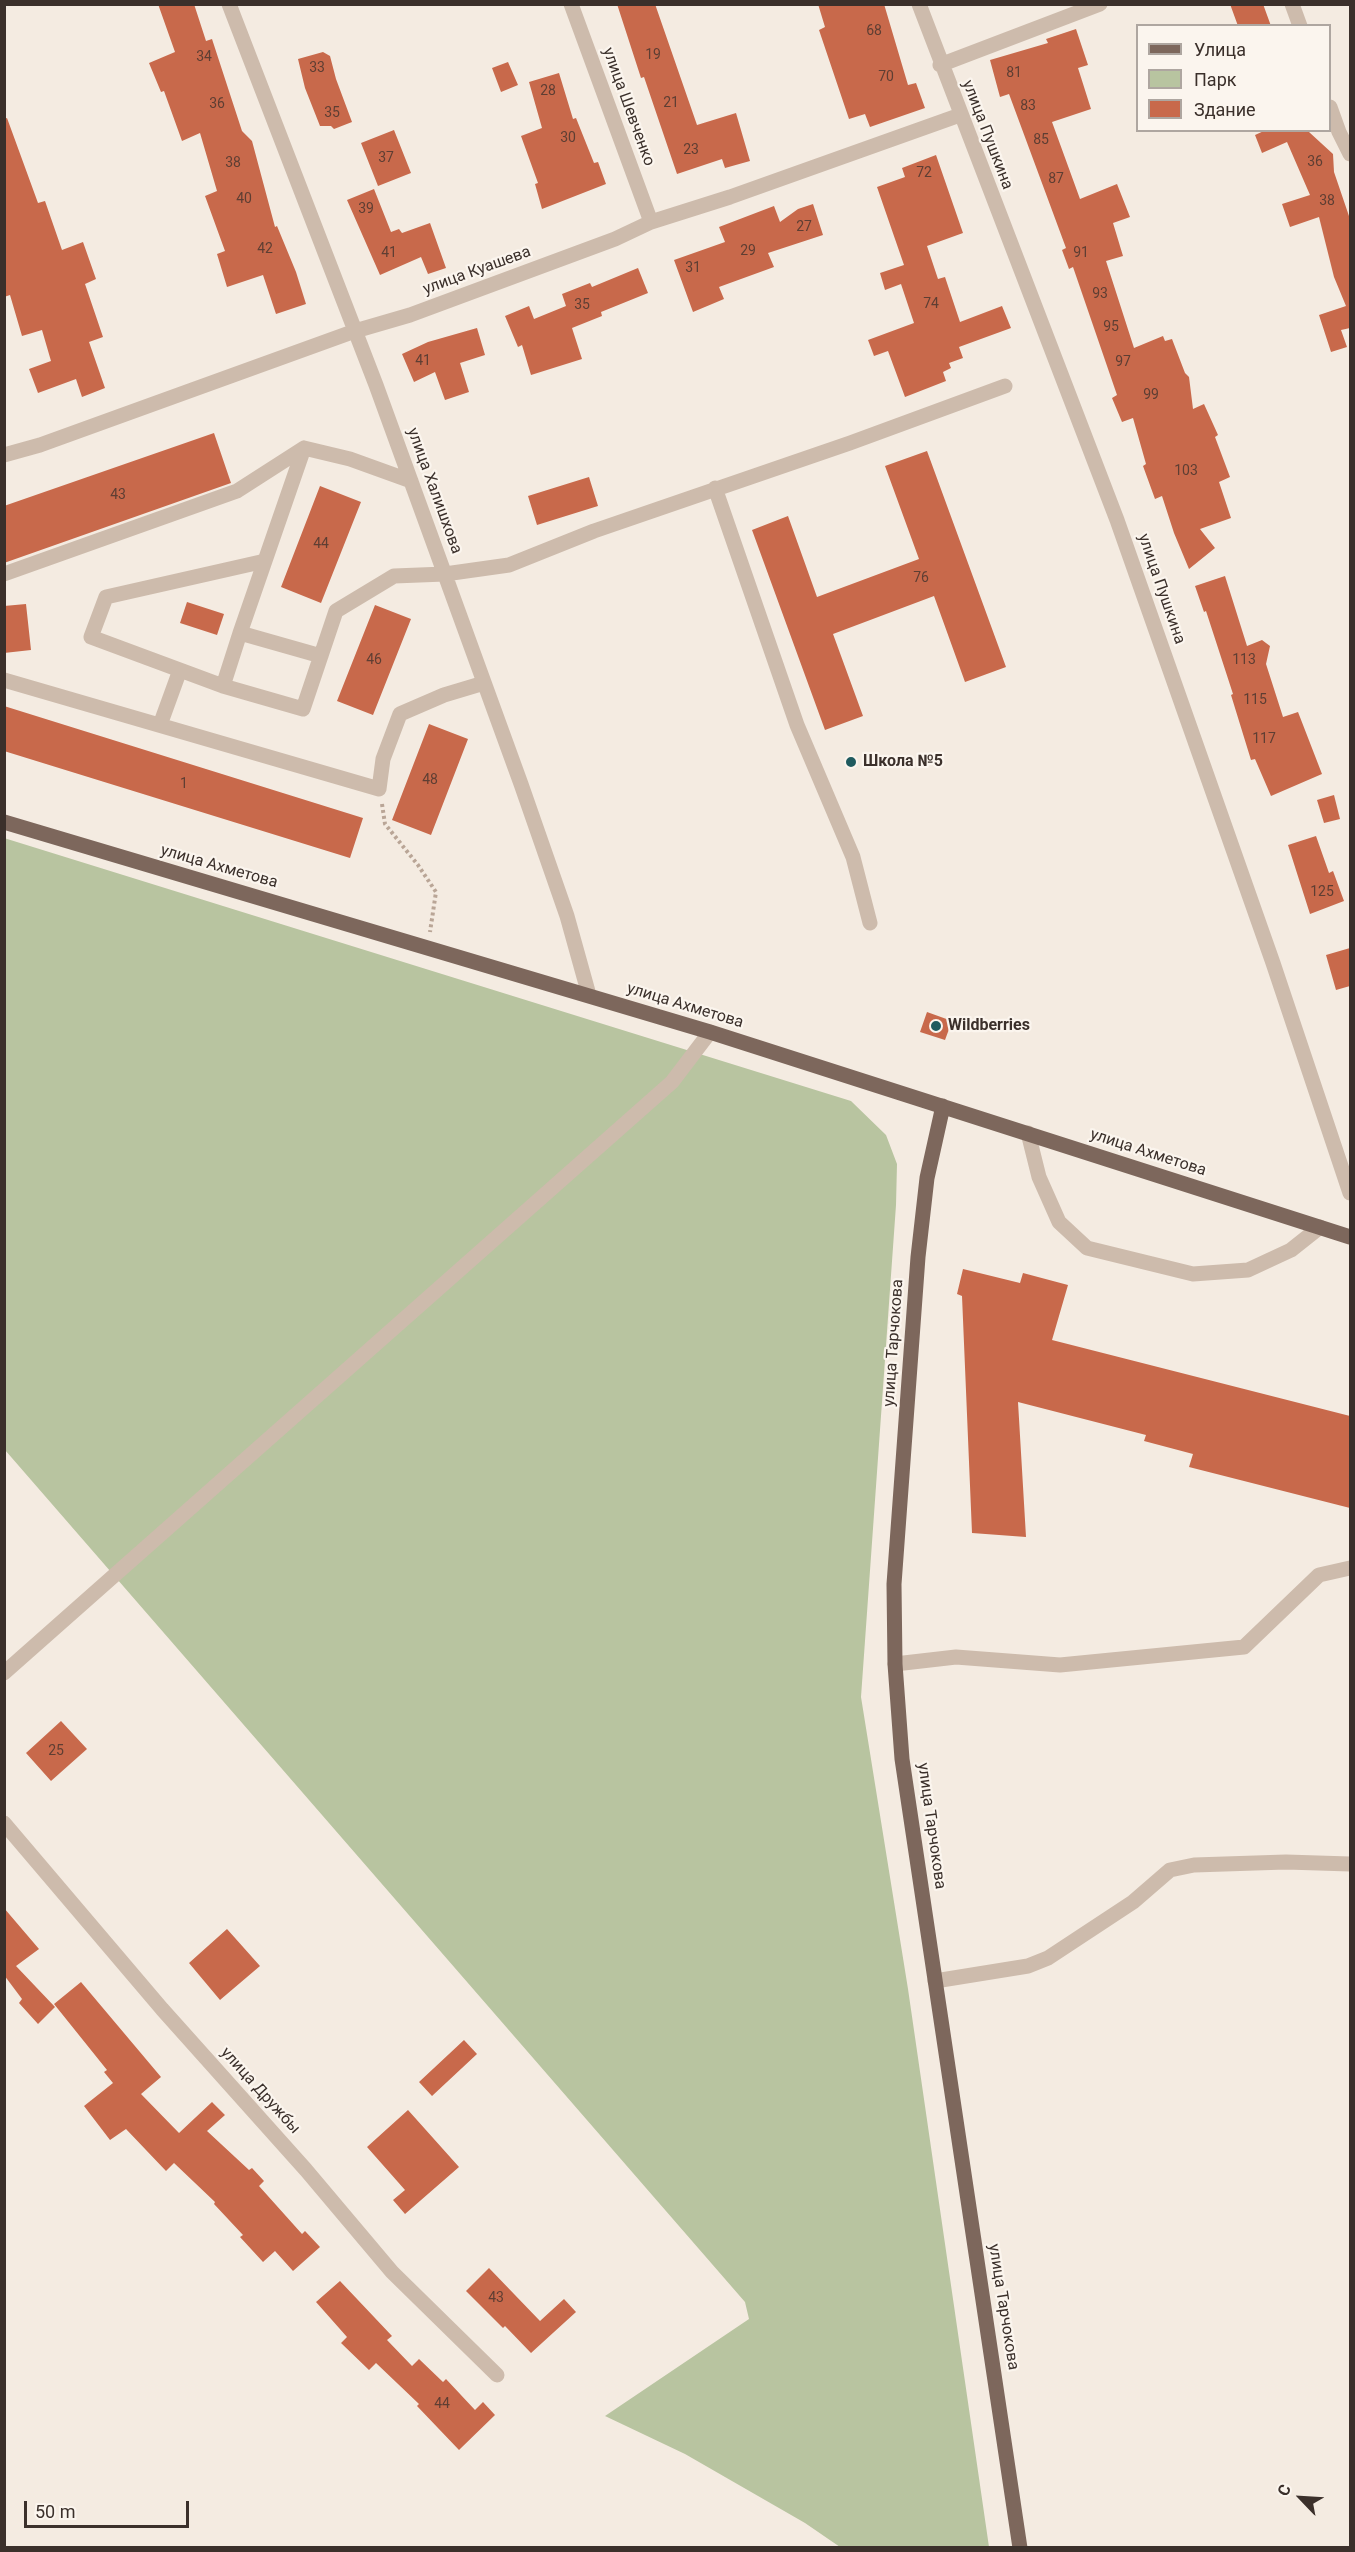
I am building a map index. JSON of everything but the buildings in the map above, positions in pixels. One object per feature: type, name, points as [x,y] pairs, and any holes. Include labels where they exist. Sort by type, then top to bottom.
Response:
[{"type":"main road","name":"улица Ахметова","points":[[4,822],[710,1032],[1350,1237]]},
{"type":"main road","name":"улица Тарчокова","points":[[943,1106],[927,1178],[918,1257],[894,1584],[895,1664],[902,1759],[1020,2547]]},
{"type":"street","name":"улица Халишхова","points":[[229,4],[411,481],[567,916],[589,995]]},
{"type":"street","name":"улица Шевченко","points":[[571,4],[651,222]]},
{"type":"street","name":"улица Пушкина","points":[[919,4],[940,65],[1117,520],[1274,963],[1350,1193]]},
{"type":"street","points":[[940,65],[1100,4]]},
{"type":"street","points":[[1292,4],[1299,24]]},
{"type":"street","points":[[1331,112],[1350,154]]},
{"type":"street","name":"улица Куашева","points":[[4,455],[40,445],[354,331],[431,307],[615,238],[651,222],[730,197],[960,115]]},
{"type":"street","points":[[265,561],[106,597],[91,637],[223,686],[303,709],[336,611],[363,592],[394,576],[444,574],[509,565],[594,531],[850,443],[1005,386]]},
{"type":"street","points":[[4,574],[237,491],[304,448],[350,459],[411,481]]},
{"type":"street","points":[[223,686],[304,448]]},
{"type":"street","points":[[715,488],[797,725],[853,857],[870,923]]},
{"type":"street","points":[[240,633],[321,656]]},
{"type":"street","points":[[160,725],[180,670]]},
{"type":"street","points":[[4,680],[379,789],[383,759],[400,714],[444,695],[484,683]]},
{"type":"street","points":[[4,1673],[672,1082],[710,1032]]},
{"type":"street","points":[[1028,1133],[1039,1177],[1059,1222],[1087,1248],[1194,1274],[1248,1270],[1291,1250],[1320,1227]]},
{"type":"street","points":[[895,1664],[956,1657],[1060,1665],[1244,1647],[1319,1575],[1350,1568]]},
{"type":"street","name":"улица Дружбы","points":[[4,1823],[162,2009],[306,2170],[392,2272],[497,2375]]},
{"type":"street","points":[[935,1981],[1028,1966],[1048,1958],[1133,1902],[1170,1870],[1194,1865],[1286,1862],[1350,1864]]},
{"type":"path","points":[[379,789],[385,824],[436,892],[427,947]]},
{"type":"green space","points":[[4,838],[851,1101],[886,1135],[897,1164],[896,1205],[861,1697],[908,1989],[989,2547],[840,2547],[805,2523],[685,2454],[605,2416],[749,2319],[745,2302],[5,1450]]},
{"type":"place","name":"Школа №5","points":[[851,762]]},
{"type":"place","name":"Wildberries","points":[[936,1026]]}]
